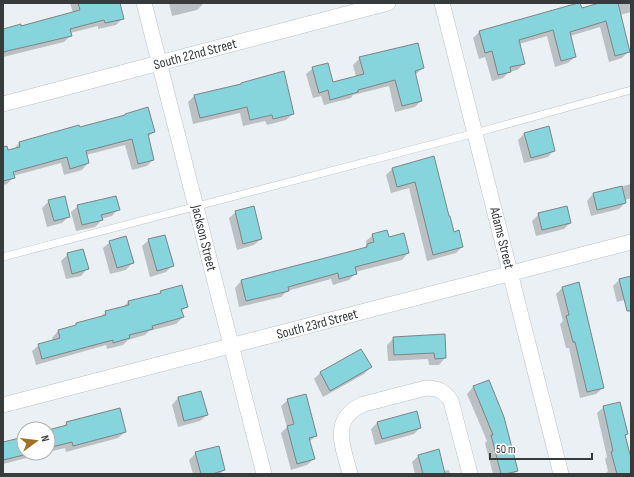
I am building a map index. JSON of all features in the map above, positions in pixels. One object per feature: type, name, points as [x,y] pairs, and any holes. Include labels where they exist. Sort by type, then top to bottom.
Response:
[{"type":"street","name":"Jackson Street","points":[[144,3],[264,474]]},
{"type":"street","name":"South 22nd Street","points":[[3,104],[388,3]]},
{"type":"street","name":"Adams Street","points":[[442,3],[561,474]]},
{"type":"street","name":"South 23rd Street","points":[[3,405],[631,242]]},
{"type":"street","points":[[350,474],[341,437],[341,428],[349,413],[355,408],[364,404],[426,388],[436,388],[441,390],[451,401],[470,474]]},
{"type":"lane","points":[[3,257],[196,205],[475,133],[631,90]]},
{"type":"building","points":[[78,3],[120,3],[124,19],[105,23],[104,20],[70,29],[72,36],[3,52],[3,29],[21,24],[21,26],[80,10]]},
{"type":"building","points":[[580,3],[582,8],[599,3],[618,3],[630,52],[615,56],[606,21],[570,32],[576,57],[561,61],[553,30],[519,40],[525,64],[510,67],[511,72],[498,75],[492,51],[485,53],[479,31]]},
{"type":"building","points":[[418,43],[424,68],[415,71],[422,101],[402,106],[395,80],[358,90],[358,92],[330,100],[328,90],[319,93],[312,67],[328,63],[333,82],[364,74],[359,57]]},
{"type":"building","points":[[284,71],[294,114],[273,119],[272,115],[250,120],[247,107],[200,118],[194,95],[241,84]]},
{"type":"building","points":[[148,107],[155,132],[148,134],[154,160],[138,164],[132,139],[86,151],[89,163],[70,169],[67,157],[13,172],[15,178],[3,181],[3,147],[7,146],[8,150],[20,147],[19,142],[79,125],[80,127],[125,115]]},
{"type":"building","points":[[549,126],[555,151],[531,158],[524,133]]},
{"type":"building","points":[[434,156],[454,232],[459,230],[463,247],[433,255],[415,182],[397,187],[392,168]]},
{"type":"building","points":[[622,186],[626,203],[597,210],[593,193]]},
{"type":"building","points":[[65,196],[70,217],[54,221],[48,200]]},
{"type":"building","points":[[116,196],[120,210],[101,215],[103,220],[82,225],[77,205]]},
{"type":"building","points":[[254,206],[262,239],[243,244],[235,211]]},
{"type":"building","points":[[567,206],[571,223],[542,230],[538,213]]},
{"type":"building","points":[[387,230],[389,237],[404,233],[409,253],[355,267],[357,274],[339,279],[338,273],[288,287],[289,291],[246,301],[241,280],[367,247],[367,244],[374,242],[372,234]]},
{"type":"building","points":[[165,235],[174,266],[157,271],[148,239]]},
{"type":"building","points":[[126,236],[134,263],[117,268],[109,241]]},
{"type":"building","points":[[83,249],[89,269],[72,274],[67,253]]},
{"type":"building","points":[[631,276],[631,311],[627,311],[619,279]]},
{"type":"building","points":[[579,282],[604,388],[587,392],[575,342],[573,342],[566,316],[569,315],[562,287]]},
{"type":"building","points":[[182,285],[188,307],[181,309],[184,317],[152,326],[153,329],[129,335],[130,338],[113,343],[113,340],[42,359],[38,344],[60,338],[58,330],[76,325],[76,323],[106,315],[105,311],[129,305],[128,301],[161,293],[160,291]]},
{"type":"building","points":[[445,334],[446,358],[435,359],[434,353],[394,355],[393,337]]},
{"type":"building","points":[[361,349],[372,367],[330,391],[320,372]]},
{"type":"building","points":[[489,380],[504,417],[518,471],[501,474],[491,435],[493,435],[473,386]]},
{"type":"building","points":[[201,391],[208,415],[184,421],[178,397]]},
{"type":"building","points":[[306,394],[317,436],[309,438],[315,459],[297,464],[287,426],[294,424],[287,399]]},
{"type":"building","points":[[620,402],[628,434],[625,435],[631,458],[631,474],[617,474],[611,452],[613,451],[603,406]]},
{"type":"building","points":[[120,408],[126,432],[73,446],[72,442],[56,446],[56,428],[67,425],[66,422]]},
{"type":"building","points":[[417,411],[421,428],[382,439],[377,422]]},
{"type":"building","points":[[16,439],[16,457],[3,460],[3,442]]},
{"type":"building","points":[[219,446],[225,470],[212,474],[201,474],[195,452]]},
{"type":"building","points":[[439,449],[445,474],[423,474],[418,455]]}]
